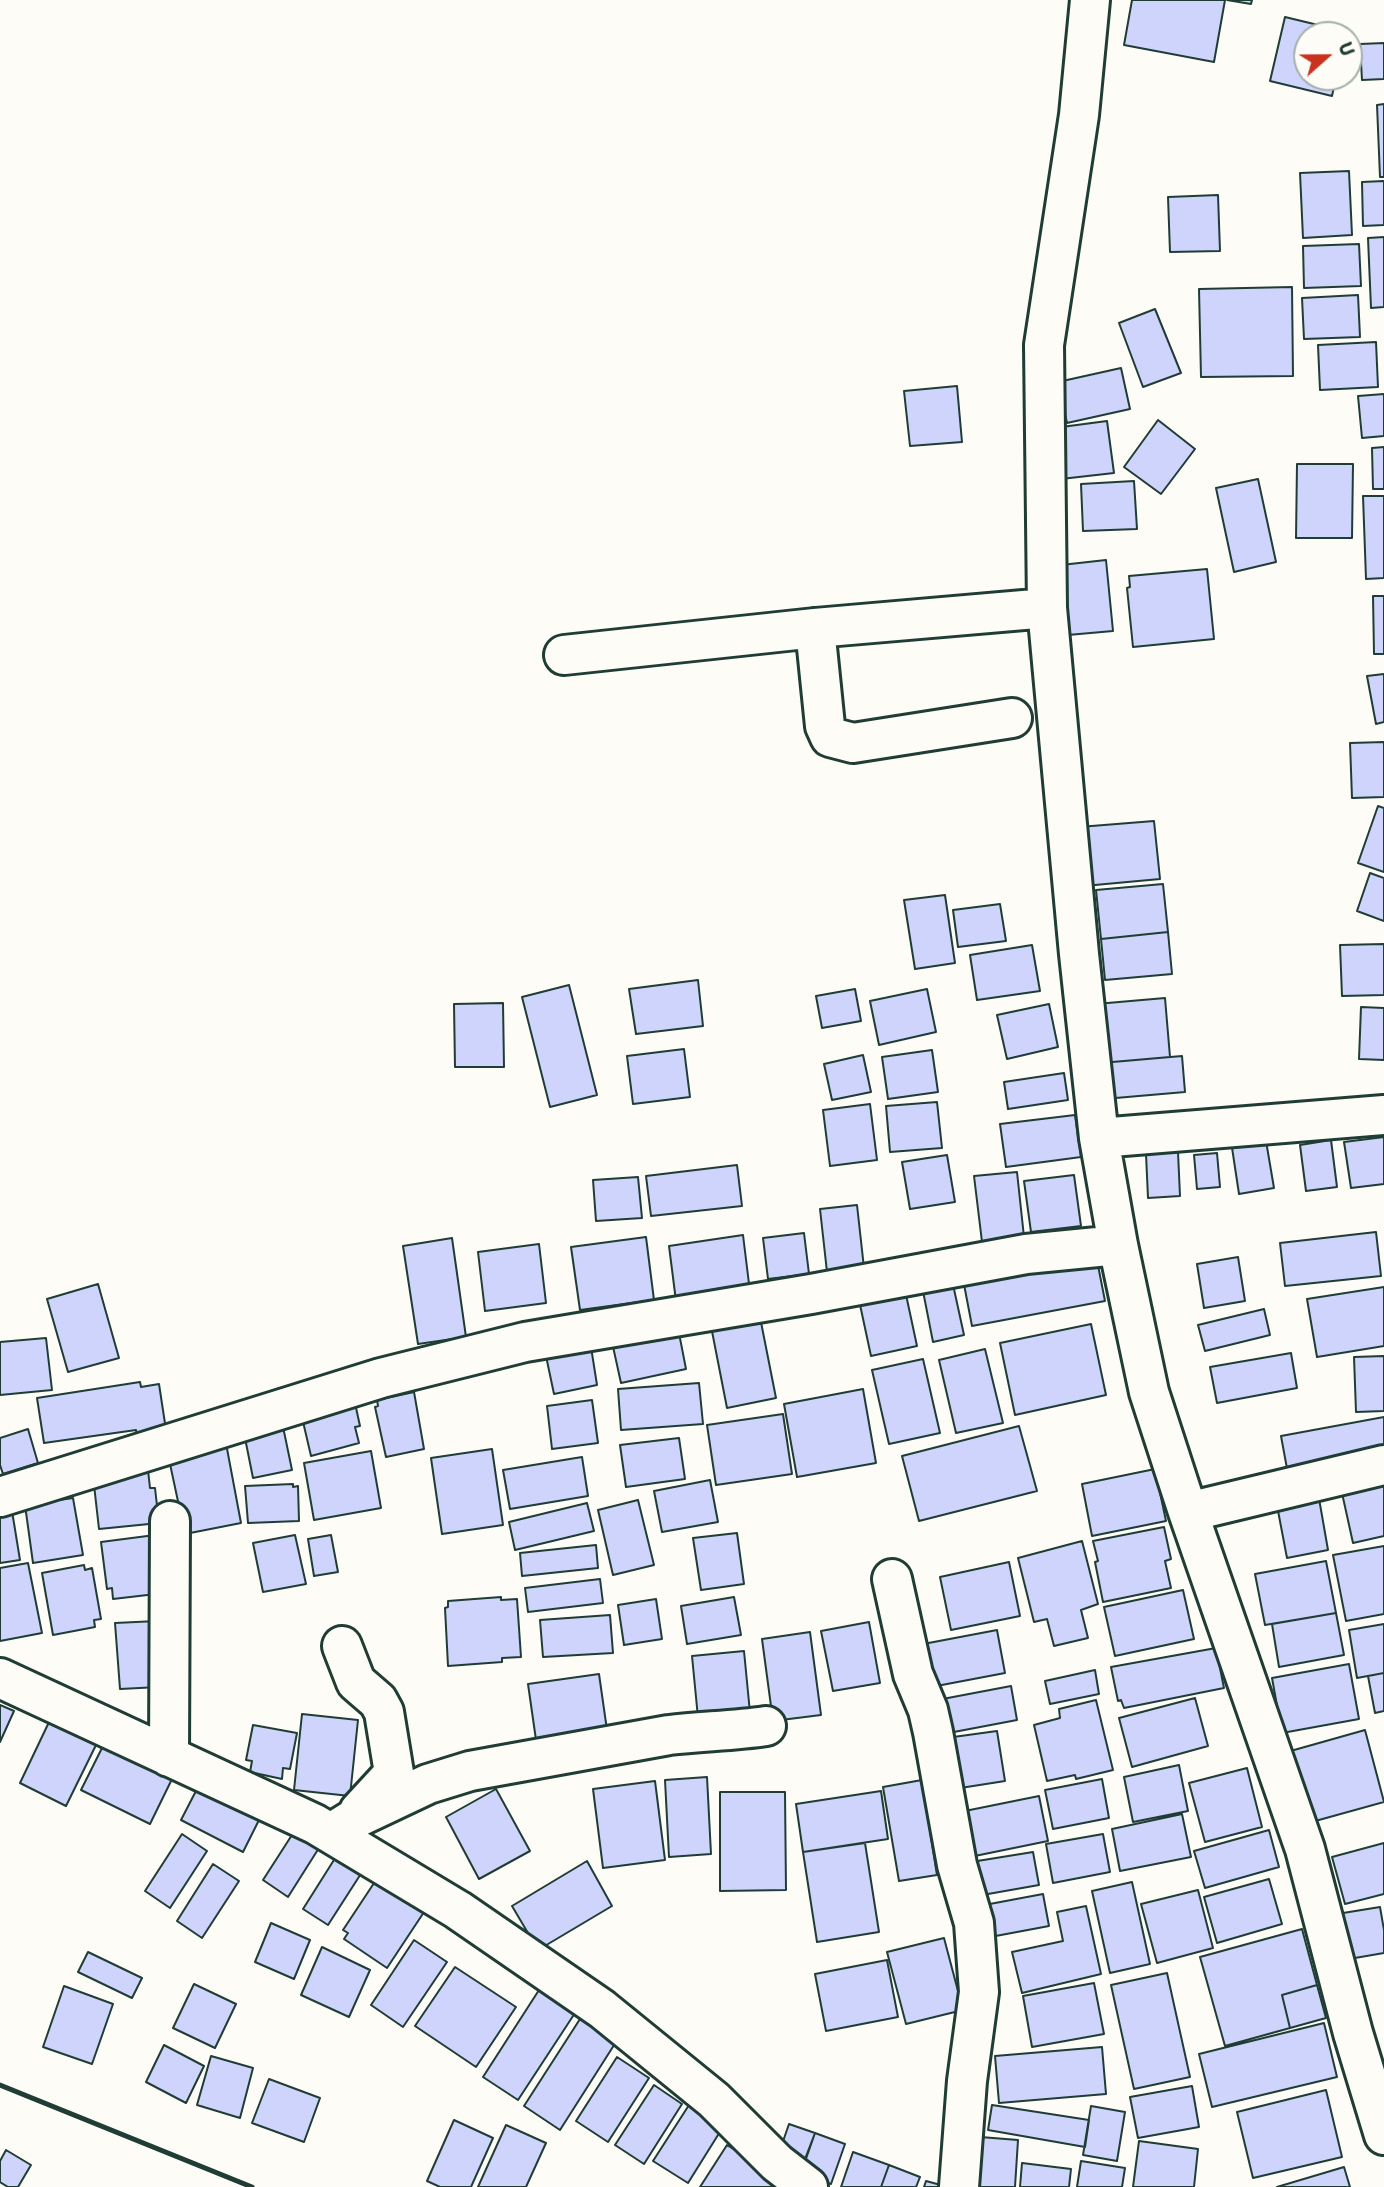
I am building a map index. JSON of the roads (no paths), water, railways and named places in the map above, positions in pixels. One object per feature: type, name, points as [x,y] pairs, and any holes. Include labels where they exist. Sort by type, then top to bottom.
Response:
[{"type":"street","points":[[1090,0],[1079,115],[1044,345],[1047,608],[1099,1138],[1149,1392],[1305,1849],[1353,2033],[1384,2135]]},
{"type":"street","points":[[564,655],[815,628],[1047,608]]},
{"type":"street","points":[[815,628],[825,726],[831,737],[853,743],[1012,718]]},
{"type":"street","points":[[1099,1138],[1384,1115]]},
{"type":"street","points":[[0,1497],[381,1378],[525,1342],[1026,1254],[1118,1245]]},
{"type":"street","points":[[1188,1512],[1384,1465]]},
{"type":"street","points":[[169,1757],[170,1521]]},
{"type":"street","points":[[892,1579],[913,1674],[928,1710],[957,1864],[974,1923],[979,1992],[967,2081],[959,2187]]},
{"type":"street","points":[[341,1826],[394,1773],[384,1712],[378,1701],[356,1682],[342,1646]]},
{"type":"street","points":[[0,1678],[169,1757],[341,1826],[602,2009],[714,2100],[777,2163],[808,2187]]},
{"type":"street","points":[[341,1826],[428,1784],[470,1771],[669,1735],[717,1733],[766,1726]]},
{"type":"railway","points":[[0,2085],[252,2187]]}]
